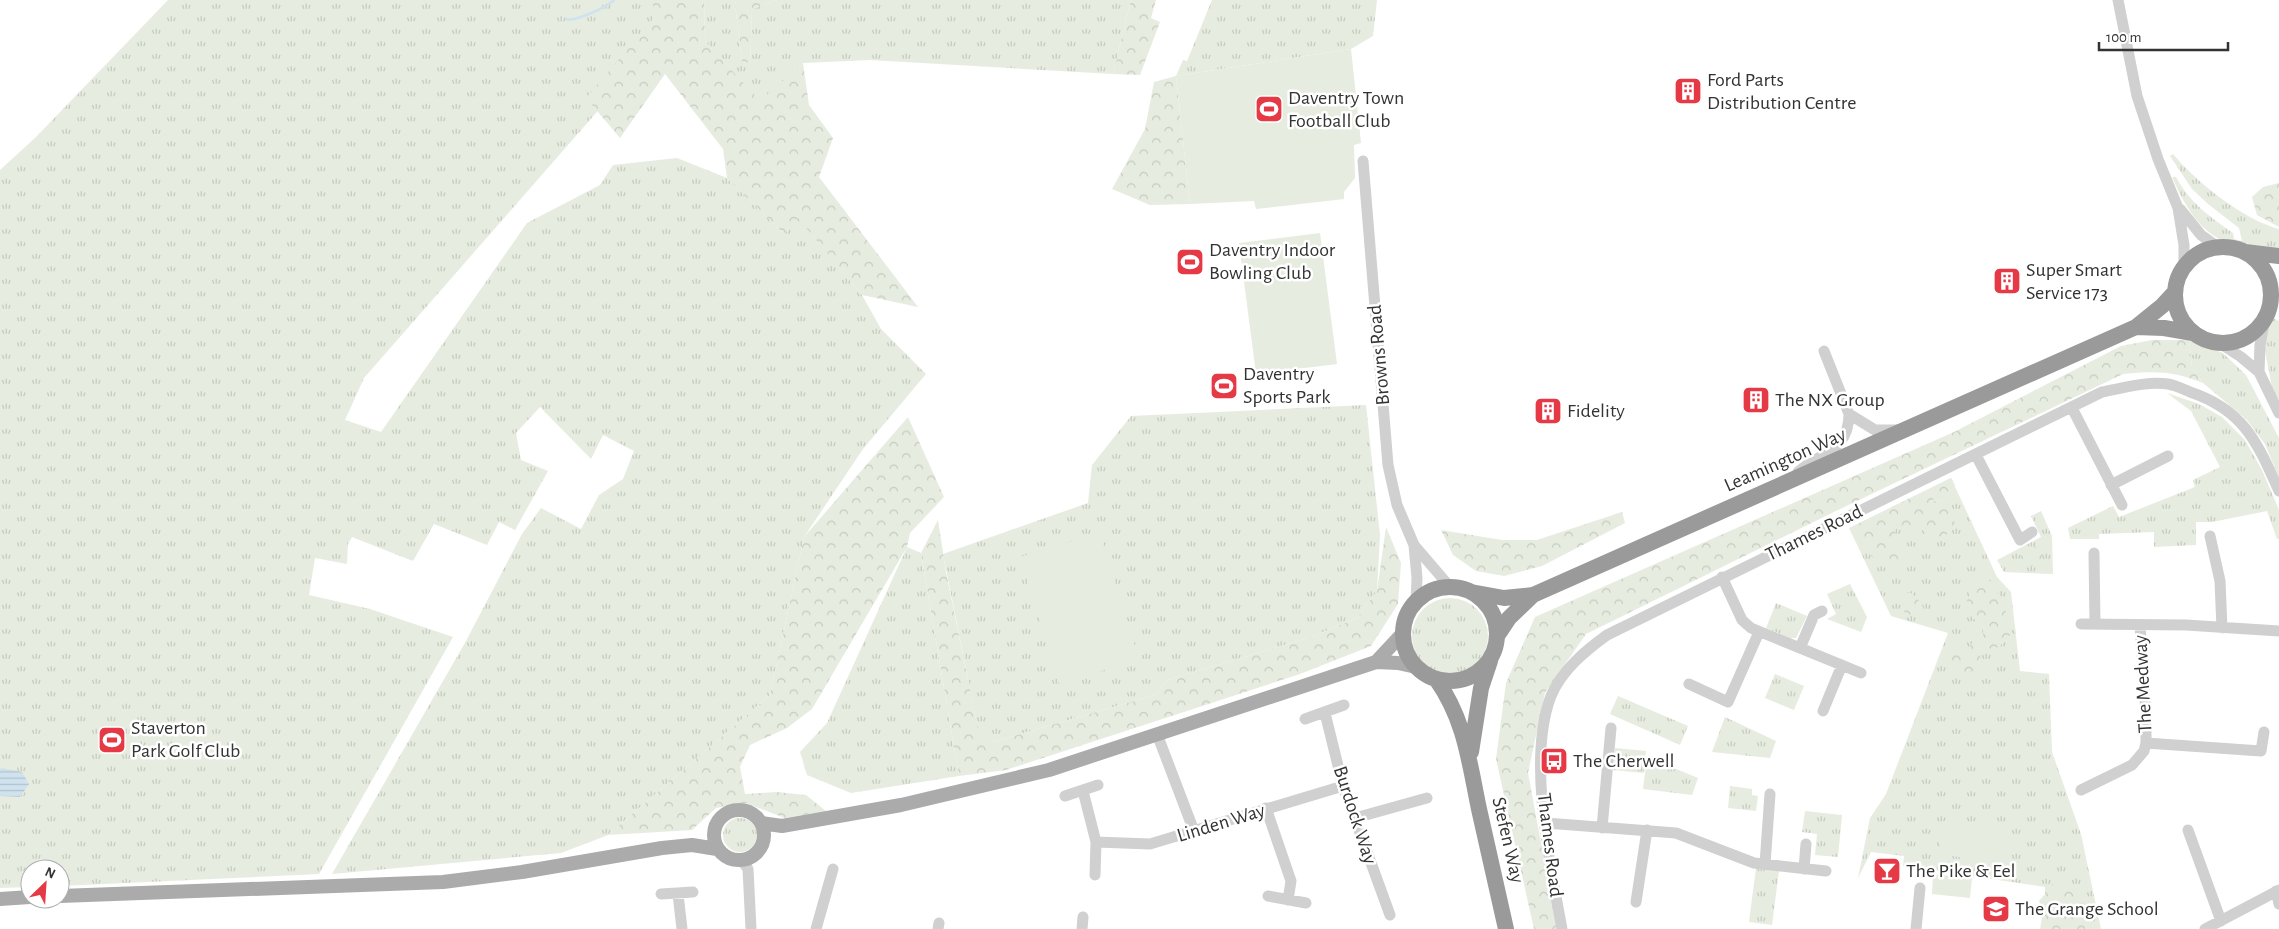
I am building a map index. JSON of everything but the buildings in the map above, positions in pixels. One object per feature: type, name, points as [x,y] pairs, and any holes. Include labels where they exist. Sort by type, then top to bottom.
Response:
[{"type":"highway","points":[[2242,252],[2255,260],[2265,273],[2270,288],[2270,299],[2265,318],[2259,327],[2247,337],[2236,341],[2207,341],[2193,333],[2183,323],[2176,308],[2175,292],[2179,276],[2184,268],[2196,255],[2210,249],[2225,248],[2279,256]]},
{"type":"highway","points":[[2270,299],[2279,284]]},
{"type":"highway","name":"Leamington Way","points":[[1471,592],[1504,598],[1533,595],[2136,327],[2162,306],[2175,292]]},
{"type":"highway","name":"Leamington Way","points":[[2136,327],[2164,328],[2193,333]]},
{"type":"highway","points":[[1471,760],[1481,688],[1491,657],[1497,636],[1496,622],[1483,601],[1471,592],[1450,587],[1434,590],[1416,603],[1405,620],[1403,632],[1406,652],[1416,667],[1436,679],[1450,681],[1470,676],[1482,669],[1491,657]]},
{"type":"highway","name":"Leamington Way","points":[[1497,636],[1509,618],[1533,595]]},
{"type":"highway","points":[[1436,679],[1457,713],[1471,760]]},
{"type":"highway","name":"Stefen Way","points":[[1471,760],[1479,808],[1506,929]]},
{"type":"main road","points":[[1376,662],[1403,632]]},
{"type":"main road","points":[[70,896],[443,882],[522,872],[662,848],[692,845],[704,841],[714,832],[722,816],[732,811],[748,812],[761,823],[782,826],[901,805],[1048,770],[1376,662],[1398,663],[1416,667]]},
{"type":"main road","points":[[714,832],[717,849],[725,857],[747,859],[761,849],[764,839],[761,823]]},
{"type":"main road","points":[[764,839],[782,826]]},
{"type":"main road","points":[[692,845],[717,849]]},
{"type":"main road","points":[[0,898],[20,898]]},
{"type":"street","points":[[2118,0],[2137,96],[2158,159],[2178,208],[2184,245],[2184,268]]},
{"type":"street","name":"Browns Road","points":[[1363,161],[1388,465],[1398,505],[1414,545],[1417,578],[1416,603]]},
{"type":"street","points":[[2178,208],[2201,235],[2218,248]]},
{"type":"street","points":[[2258,372],[2265,318]]},
{"type":"street","points":[[2218,342],[2242,357],[2258,372],[2279,413]]},
{"type":"street","points":[[1785,483],[1803,467],[1844,440],[1849,423],[1849,414],[1824,351]]},
{"type":"street","name":"Thames Road","points":[[1562,929],[1546,824],[1540,764],[1542,733],[1552,694],[1570,667],[1586,650],[1607,635],[2102,392],[2129,387],[2168,384],[2210,399],[2242,423],[2258,446],[2279,491]]},
{"type":"street","points":[[2072,408],[2122,506]]},
{"type":"street","points":[[1849,414],[1875,430],[1906,430]]},
{"type":"street","points":[[1976,454],[2020,540],[2032,532]]},
{"type":"street","points":[[2111,485],[2168,456]]},
{"type":"street","points":[[2210,536],[2220,580],[2222,628]]},
{"type":"street","name":"Browns Road","points":[[1414,545],[1450,587]]},
{"type":"street","points":[[2094,553],[2095,623]]},
{"type":"street","points":[[1722,577],[1742,620],[1759,632],[1861,673]]},
{"type":"street","points":[[1800,648],[1814,614],[1822,611]]},
{"type":"street","name":"The Medway","points":[[2081,624],[2279,631]]},
{"type":"street","name":"The Medway","points":[[2081,790],[2132,765],[2140,758],[2146,743],[2140,625]]},
{"type":"street","points":[[1689,684],[1728,702],[1759,632]]},
{"type":"street","points":[[1823,712],[1842,665]]},
{"type":"street","points":[[1305,719],[1344,705]]},
{"type":"street","name":"Burdock Way","points":[[1325,713],[1344,786],[1390,915]]},
{"type":"street","points":[[1602,828],[1611,728]]},
{"type":"street","name":"The Medway","points":[[2146,743],[2261,751],[2264,732]]},
{"type":"street","points":[[1158,734],[1194,831]]},
{"type":"street","points":[[1065,796],[1098,785]]},
{"type":"street","name":"Linden Way","points":[[1096,842],[1150,844],[1344,786]]},
{"type":"street","points":[[1084,791],[1096,842],[1094,875]]},
{"type":"street","points":[[1765,864],[1770,794]]},
{"type":"street","points":[[1355,818],[1427,798]]},
{"type":"street","points":[[1266,808],[1291,881],[1288,900]]},
{"type":"street","points":[[1546,824],[1676,833],[1754,863],[1826,871]]},
{"type":"street","points":[[1636,902],[1646,830]]},
{"type":"street","points":[[2188,830],[2221,921]]},
{"type":"street","points":[[1804,869],[1806,844]]},
{"type":"street","points":[[747,859],[751,929]]},
{"type":"street","points":[[816,929],[828,876]]},
{"type":"street","points":[[1916,929],[1920,888]]},
{"type":"street","points":[[2205,929],[2277,891],[2279,904]]},
{"type":"street","points":[[661,894],[693,892]]},
{"type":"street","points":[[678,894],[682,929]]},
{"type":"street","points":[[1268,896],[1306,903]]},
{"type":"street","points":[[1082,929],[1083,917]]},
{"type":"green space","points":[[168,0],[678,0],[631,73],[364,378],[345,420],[381,432],[527,223],[600,185],[613,165],[677,158],[727,178],[784,234],[798,217],[862,295],[881,329],[926,374],[863,449],[804,537],[770,695],[608,835],[561,853],[332,874],[466,641],[522,534],[541,508],[581,529],[599,495],[623,479],[634,451],[603,435],[591,459],[540,407],[516,433],[521,460],[548,471],[515,530],[499,522],[487,545],[434,524],[413,561],[352,537],[348,544],[347,564],[315,558],[309,595],[370,609],[453,637],[319,874],[70,886],[70,859],[20,859],[20,887],[0,888],[0,170],[36,137]]},
{"type":"green space","points":[[653,0],[704,0],[705,41],[760,101],[803,63],[809,105],[833,138],[819,177],[918,307],[862,295],[798,218],[784,234],[727,178],[723,149],[665,74],[620,138],[586,98],[653,19]]},
{"type":"green space","points":[[704,0],[737,0],[735,4],[742,62],[750,63],[752,9],[777,0],[1131,0],[1113,74],[870,60],[803,63],[760,102],[705,41]]},
{"type":"green space","points":[[737,0],[777,0],[752,9],[750,63],[742,62],[735,4]]},
{"type":"green space","points":[[1131,0],[1156,0],[1151,18],[1160,22],[1140,75],[1113,74]]},
{"type":"green space","points":[[1212,0],[1377,0],[1373,36],[1351,49],[1176,76],[1183,60],[1187,61]]},
{"type":"green space","name":"Daventry Town Football Club","points":[[1351,49],[1361,143],[1354,145],[1355,178],[1344,192],[1344,199],[1256,209],[1254,201],[1190,204],[1176,76]]},
{"type":"green space","points":[[1176,76],[1190,204],[1150,205],[1112,189],[1145,129],[1154,82]]},
{"type":"green space","points":[[2173,154],[2207,188],[2236,209],[2279,229],[2279,248],[2258,249],[2225,242],[2200,224],[2190,211],[2172,177],[2176,177],[2187,194],[2201,208],[2233,233],[2234,239],[2242,241],[2239,228],[2192,189],[2170,156]]},
{"type":"green space","points":[[2279,183],[2279,227],[2257,215],[2252,197],[2263,187]]},
{"type":"green space","points":[[1320,233],[1337,364],[1256,374],[1239,243]]},
{"type":"green space","points":[[2271,317],[2279,321],[2279,400],[2272,387],[2264,346]]},
{"type":"green space","points":[[2152,340],[2189,340],[2192,367],[2203,383],[2173,374],[2145,372],[2123,374],[1838,510],[1586,634],[1545,693],[1528,773],[1557,929],[1534,929],[1496,759],[1506,683],[1535,617],[1954,432],[2121,346]]},
{"type":"green space","points":[[2189,340],[2223,353],[2246,375],[2279,438],[2279,478],[2265,444],[2246,419],[2203,383],[2192,367]]},
{"type":"green space","points":[[2167,393],[2199,404],[2222,417],[2245,440],[2262,470],[2279,510],[2279,539],[2277,539],[2267,511],[2212,522],[2196,522],[2196,545],[2154,547],[2154,532],[2099,534],[2099,539],[2070,539],[2068,528],[2113,506],[2119,517],[2195,487],[2193,480],[2220,467],[2191,411]]},
{"type":"green space","points":[[1366,405],[1380,535],[1377,591],[1357,618],[1311,637],[1168,680],[1155,695],[993,742],[978,730],[943,554],[1088,503],[1092,465],[1131,416]]},
{"type":"green space","points":[[908,417],[944,497],[910,533],[907,547],[812,709],[787,728],[750,745],[740,767],[745,794],[776,792],[806,795],[826,811],[785,818],[746,803],[716,808],[692,830],[608,835],[770,695],[804,537]]},
{"type":"green space","points":[[1951,478],[1997,577],[2011,592],[2020,671],[2049,674],[2052,752],[2081,834],[2101,929],[2066,929],[2066,890],[1903,866],[1904,856],[1871,852],[1858,878],[1870,818],[1886,794],[1948,633],[1891,616],[1849,528]]},
{"type":"green space","points":[[1951,478],[1955,485],[1946,496],[1937,497],[1932,500],[1951,509],[1955,524],[1949,532],[1937,538],[1927,536],[1924,531],[1911,525],[1897,527],[1893,537],[1906,558],[1901,567],[1883,565],[1871,556],[1854,526]]},
{"type":"green space","points":[[2041,511],[2052,536],[2053,574],[2004,572],[1997,560],[2041,537],[2031,516]]},
{"type":"green space","points":[[1622,512],[1625,523],[1542,566],[1504,576],[1476,571],[1453,555],[1441,530],[1502,540],[1537,540]]},
{"type":"green space","points":[[938,520],[946,572],[978,729],[993,742],[1155,695],[1168,680],[1311,637],[1357,618],[1377,591],[1386,527],[1401,563],[1398,604],[1371,646],[1300,674],[1006,770],[959,776],[921,553]]},
{"type":"green space","points":[[1100,533],[1139,659],[1059,684],[1020,557]]},
{"type":"green space","points":[[2043,543],[2043,555],[2040,563],[2032,566],[2021,562],[2020,556],[2029,549]]},
{"type":"green space","points":[[907,547],[921,553],[959,776],[851,793],[807,775],[800,752],[827,723]]},
{"type":"green space","points":[[1987,575],[2002,599],[2012,633],[1999,647],[1990,649],[1983,638],[1983,627],[1964,610],[1974,584]]},
{"type":"green space","points":[[1850,584],[1867,617],[1861,632],[1827,619],[1836,614],[1827,594]]},
{"type":"green space","points":[[1910,592],[1925,611],[1926,620],[1905,613],[1898,598]]},
{"type":"green space","points":[[1450,598],[1465,601],[1477,609],[1485,621],[1488,636],[1485,651],[1477,663],[1465,671],[1450,674],[1435,671],[1423,663],[1415,651],[1412,636],[1415,621],[1423,609],[1435,601]]},
{"type":"green space","points":[[1776,603],[1807,616],[1796,638],[1790,638],[1766,628]]},
{"type":"green space","points":[[1975,636],[1984,645],[1980,656],[1986,665],[1981,674],[1972,671],[1960,673],[1947,668],[1944,661],[1952,648],[1967,653]]},
{"type":"green space","points":[[1775,674],[1804,686],[1794,710],[1765,698]]},
{"type":"green space","points":[[1618,696],[1688,726],[1680,745],[1610,714]]},
{"type":"green space","points":[[1725,717],[1776,741],[1770,758],[1712,752]]},
{"type":"green space","points":[[1615,748],[1646,751],[1644,773],[1613,770]]},
{"type":"green space","points":[[1647,757],[1698,778],[1692,795],[1643,789]]},
{"type":"green space","points":[[1730,786],[1752,789],[1752,795],[1758,796],[1756,811],[1728,808]]},
{"type":"green space","points":[[1805,811],[1842,815],[1838,857],[1815,855],[1817,834],[1802,832]]},
{"type":"green space","points":[[740,818],[752,823],[757,835],[752,847],[740,852],[728,847],[723,835],[728,823]]},
{"type":"green space","points":[[1943,821],[2012,831],[2007,864],[1938,854]]},
{"type":"green space","points":[[1756,868],[1779,871],[1772,925],[1749,922]]},
{"type":"green space","points":[[1933,874],[1972,878],[1970,898],[1932,894]]},
{"type":"green space","points":[[2050,884],[2077,888],[2084,903],[2081,910],[2087,922],[2085,929],[2040,929],[2043,913],[2039,901],[2045,894],[2045,887]]},
{"type":"water","points":[[0,769],[22,772],[29,784],[20,797],[0,796]]},
{"type":"waterway","points":[[566,19],[591,13],[614,0]]},
{"type":"place","name":"Ford Parts Distribution Centre","points":[[1688,91]]},
{"type":"place","name":"Daventry Town Football Club","points":[[1269,109]]},
{"type":"place","name":"Daventry Indoor Bowling Club","points":[[1190,262]]},
{"type":"place","name":"Super Smart Service 173","points":[[2007,281]]},
{"type":"place","name":"Daventry Sports Park","points":[[1224,386]]},
{"type":"place","name":"The NX Group","points":[[1756,400]]},
{"type":"place","name":"Fidelity","points":[[1548,411]]},
{"type":"place","name":"Staverton Park Golf Club","points":[[112,740]]},
{"type":"place","name":"The Cherwell","points":[[1554,761]]},
{"type":"place","name":"The Pike & Eel","points":[[1887,871]]},
{"type":"place","name":"The Grange School","points":[[1996,909]]}]
